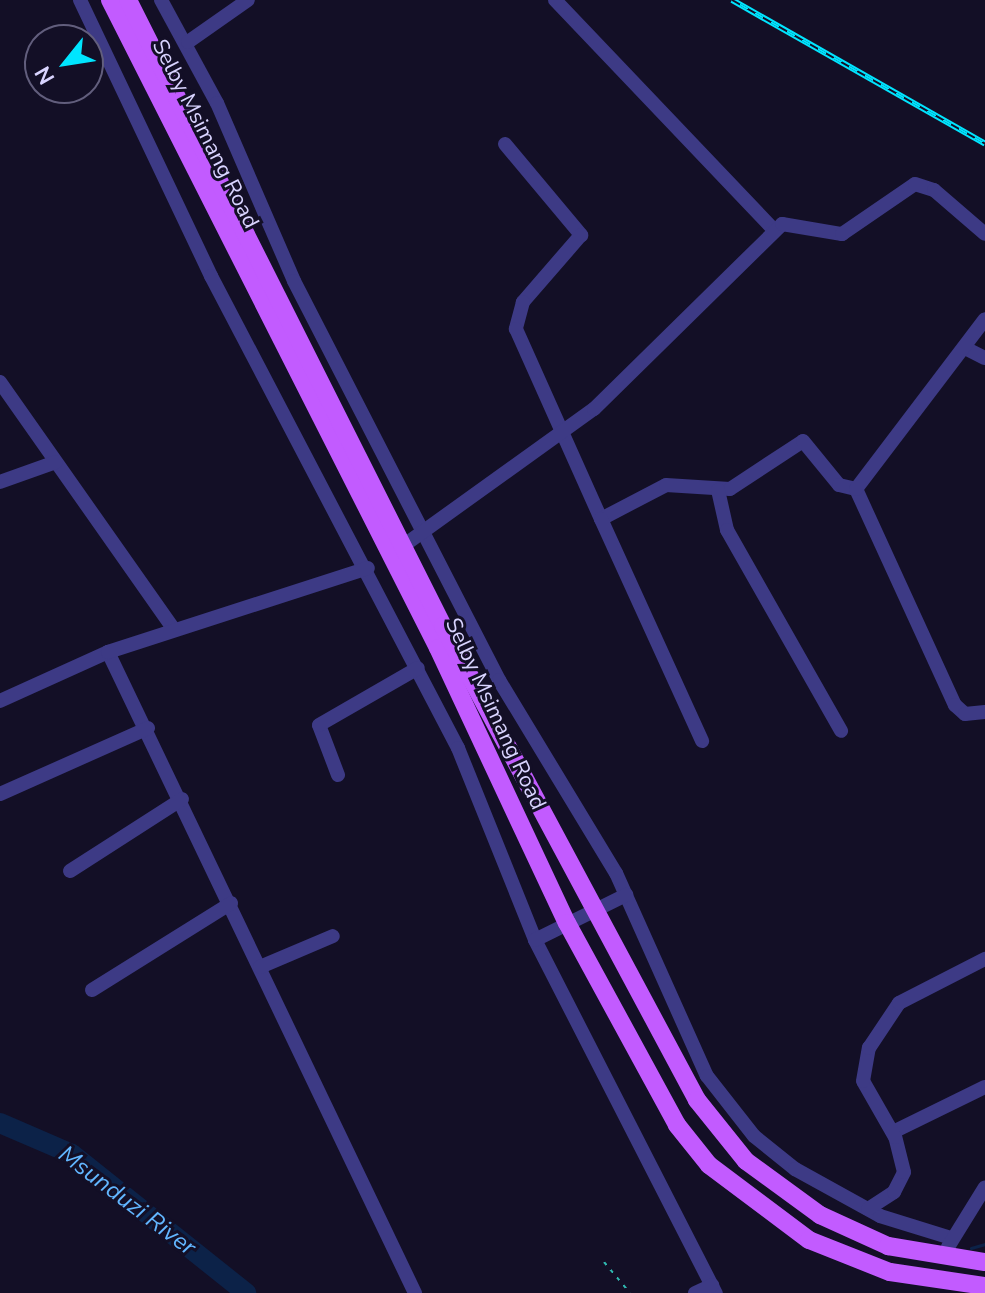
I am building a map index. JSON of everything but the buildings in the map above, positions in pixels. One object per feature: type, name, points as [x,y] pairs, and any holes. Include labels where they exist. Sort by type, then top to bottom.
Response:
[{"type":"main road","name":"Selby Msimang Road","points":[[110,0],[438,648],[567,923],[651,1084],[719,1174],[759,1208],[835,1253],[914,1278],[985,1286]]},
{"type":"main road","name":"Selby Msimang Road","points":[[128,0],[403,546],[690,1088],[746,1161],[844,1228],[947,1259],[985,1262]]},
{"type":"street","points":[[80,0],[211,276],[368,568],[418,668],[535,940],[714,1289],[695,1293]]},
{"type":"street","points":[[161,0],[188,42],[281,256],[499,680],[626,895],[687,1039],[734,1113],[782,1160],[868,1209],[951,1238]]},
{"type":"street","points":[[188,42],[248,0]]},
{"type":"street","points":[[555,0],[774,230]]},
{"type":"street","points":[[505,144],[581,235],[523,302],[516,323],[560,434],[702,741]]},
{"type":"street","points":[[403,546],[422,529],[560,434],[614,391],[774,230],[790,223],[842,234],[915,184],[934,190],[985,234]]},
{"type":"street","points":[[856,489],[985,319]]},
{"type":"street","points":[[965,348],[985,358]]},
{"type":"street","points":[[0,382],[174,630]]},
{"type":"street","points":[[601,519],[666,485],[718,490],[742,484],[807,441],[835,482],[856,489],[955,705],[965,714],[985,712]]},
{"type":"street","points":[[0,482],[56,462]]},
{"type":"street","points":[[718,490],[727,530],[841,731]]},
{"type":"street","points":[[0,701],[108,652],[368,568]]},
{"type":"street","points":[[108,652],[148,728],[415,1293]]},
{"type":"street","points":[[338,775],[319,725],[418,668]]},
{"type":"street","points":[[0,794],[148,728]]},
{"type":"street","points":[[70,871],[182,799]]},
{"type":"street","points":[[535,940],[626,895]]},
{"type":"street","points":[[92,990],[231,903]]},
{"type":"street","points":[[260,967],[333,936]]},
{"type":"street","points":[[868,1209],[902,1178],[893,1132],[863,1081],[869,1048],[899,1003],[985,959]]},
{"type":"street","points":[[893,1132],[985,1087]]},
{"type":"street","points":[[947,1259],[951,1238],[985,1187]]},
{"type":"path","points":[[604,1262],[630,1293]]},
{"type":"waterway","name":"Msunduzi River","points":[[0,1123],[72,1154],[246,1293]]},
{"type":"waterway","points":[[971,1248],[985,1244]]},
{"type":"railway","points":[[732,0],[985,144]]}]
